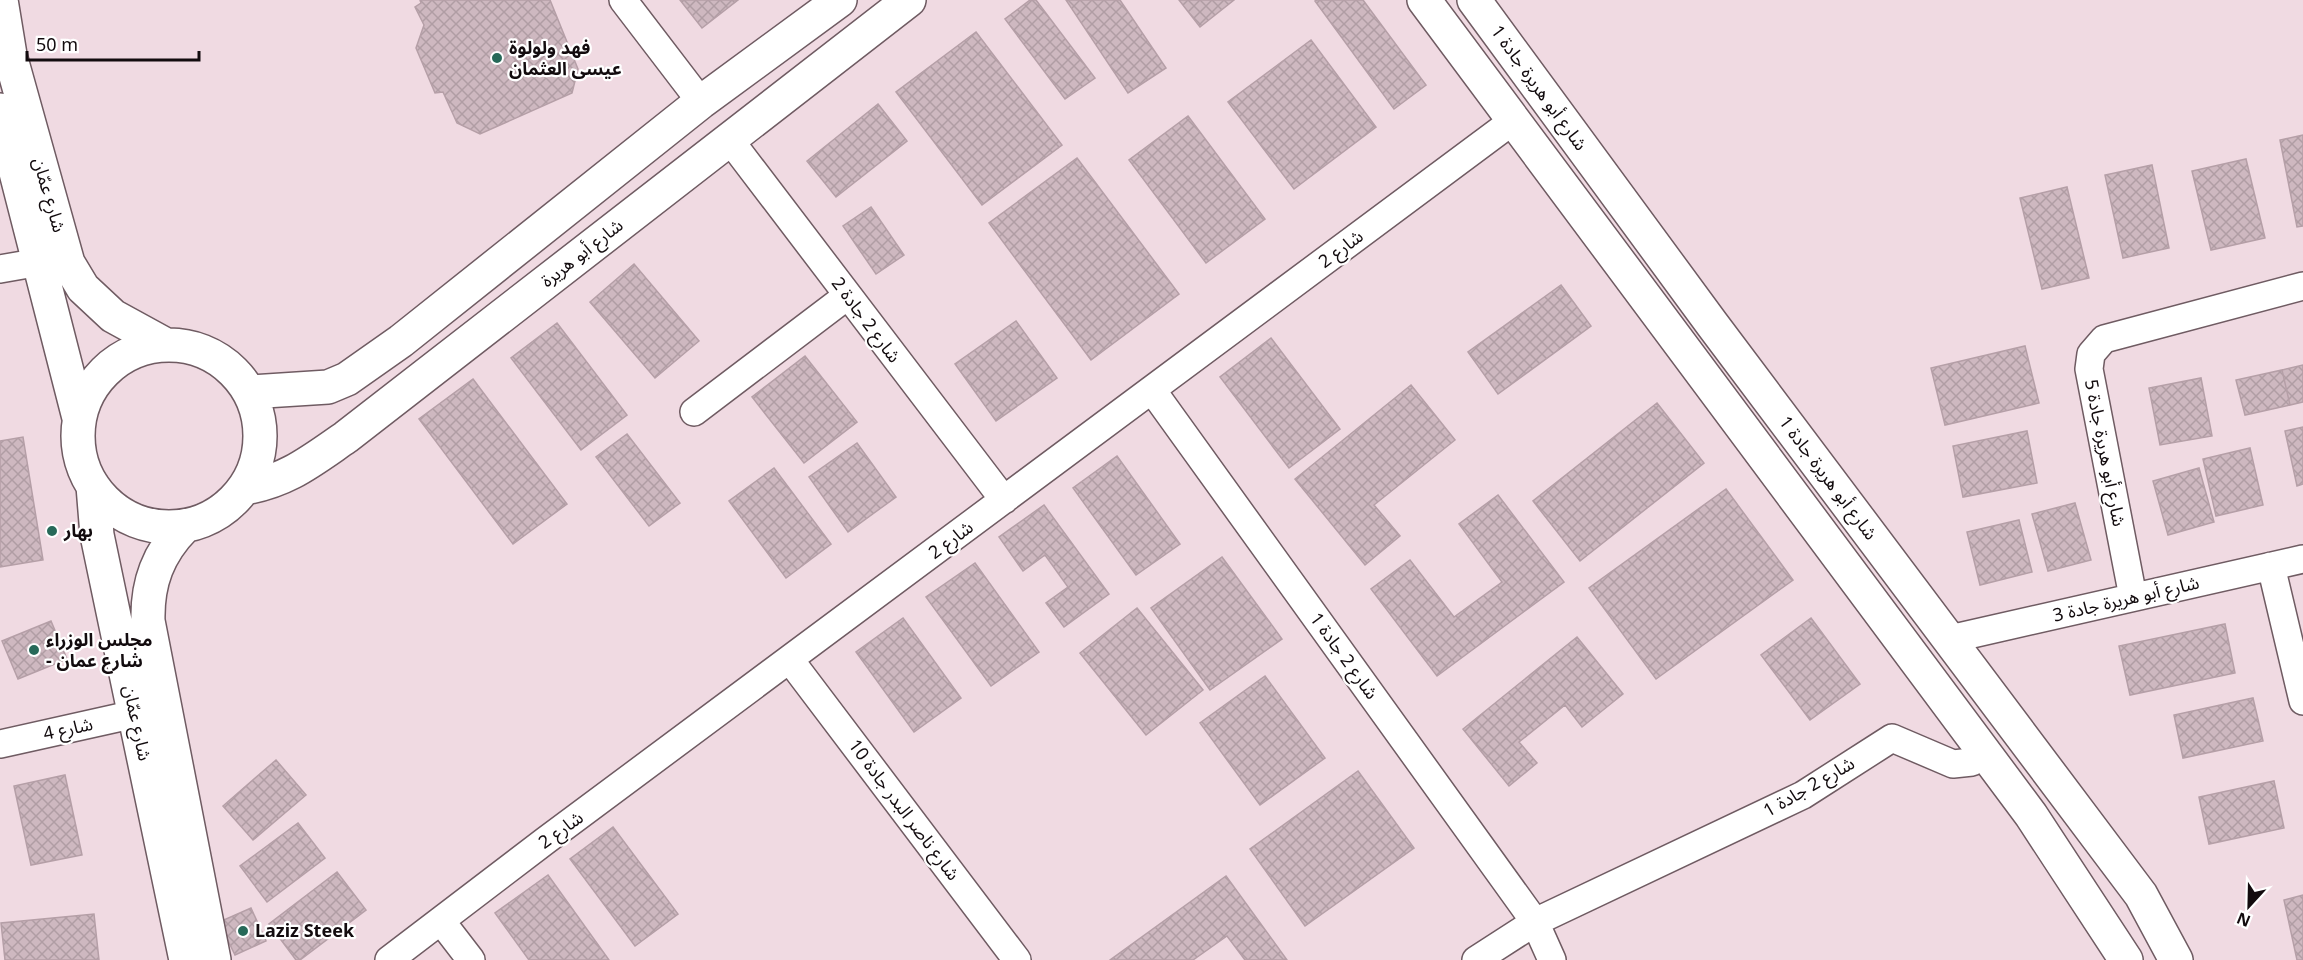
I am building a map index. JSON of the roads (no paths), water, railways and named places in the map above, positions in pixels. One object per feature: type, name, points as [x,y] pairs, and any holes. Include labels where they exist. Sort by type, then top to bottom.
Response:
[{"type":"street","name":"شارع عمّان","points":[[1,0],[10,55],[68,263],[83,288],[112,316],[166,345]]},
{"type":"street","points":[[623,0],[701,102]]},
{"type":"street","points":[[249,392],[328,387],[347,379],[401,341],[701,102],[840,0]]},
{"type":"street","name":"شارع أبو هريرة","points":[[244,488],[281,479],[301,469],[346,437],[909,0]]},
{"type":"street","points":[[1424,0],[2031,815],[2126,960]]},
{"type":"street","name":"شارع أبو هريرة جادة 1","points":[[1474,0],[1712,324],[2141,895],[2176,960]]},
{"type":"street","name":"شارع عمّان","points":[[0,110],[79,418]]},
{"type":"street","name":"شارع 2","points":[[389,960],[1514,120]]},
{"type":"street","name":"شارع 2 جادة 2","points":[[729,139],[1004,500]]},
{"type":"street","points":[[0,269],[40,262]]},
{"type":"street","name":"شارع أبو هريرة جادة 5","points":[[2133,597],[2089,369],[2091,354],[2104,339],[2303,286]]},
{"type":"street","points":[[694,412],[847,296]]},
{"type":"street","points":[[166,345],[205,352],[230,369],[249,392],[260,430],[259,450],[254,470],[233,502],[202,521],[184,526],[153,525],[123,515],[106,502],[93,486],[82,465],[78,442],[79,418],[86,399],[96,381],[110,366],[127,355],[146,348],[166,345]]},
{"type":"street","name":"شارع 2 جادة 1","points":[[1152,390],[1535,922],[1552,960]]},
{"type":"street","name":"شارع عمّان","points":[[93,486],[97,536],[186,960]]},
{"type":"street","name":"شارع عمّان","points":[[184,526],[172,538],[155,569],[148,603],[148,621],[214,960]]},
{"type":"street","name":"شارع أبو هريرة جادة 3","points":[[1950,639],[2303,559]]},
{"type":"street","points":[[2271,566],[2303,701]]},
{"type":"street","name":"شارع ناصر البدر جادة 10","points":[[790,660],[1017,960]]},
{"type":"street","name":"شارع 4","points":[[0,744],[135,714]]},
{"type":"street","name":"شارع 2 جادة 1","points":[[1476,960],[1535,922],[1803,795],[1892,738],[1953,764],[1971,762],[1983,751]]},
{"type":"street","points":[[441,921],[471,960]]},
{"type":"place","name":"فهد ولولوة عيسى العثمان","points":[[497,58]]},
{"type":"place","name":"بهار","points":[[52,531]]},
{"type":"place","name":"مجلس الوزراء - شارع عمان","points":[[34,650]]},
{"type":"place","name":"Laziz Steek","points":[[243,931]]}]
